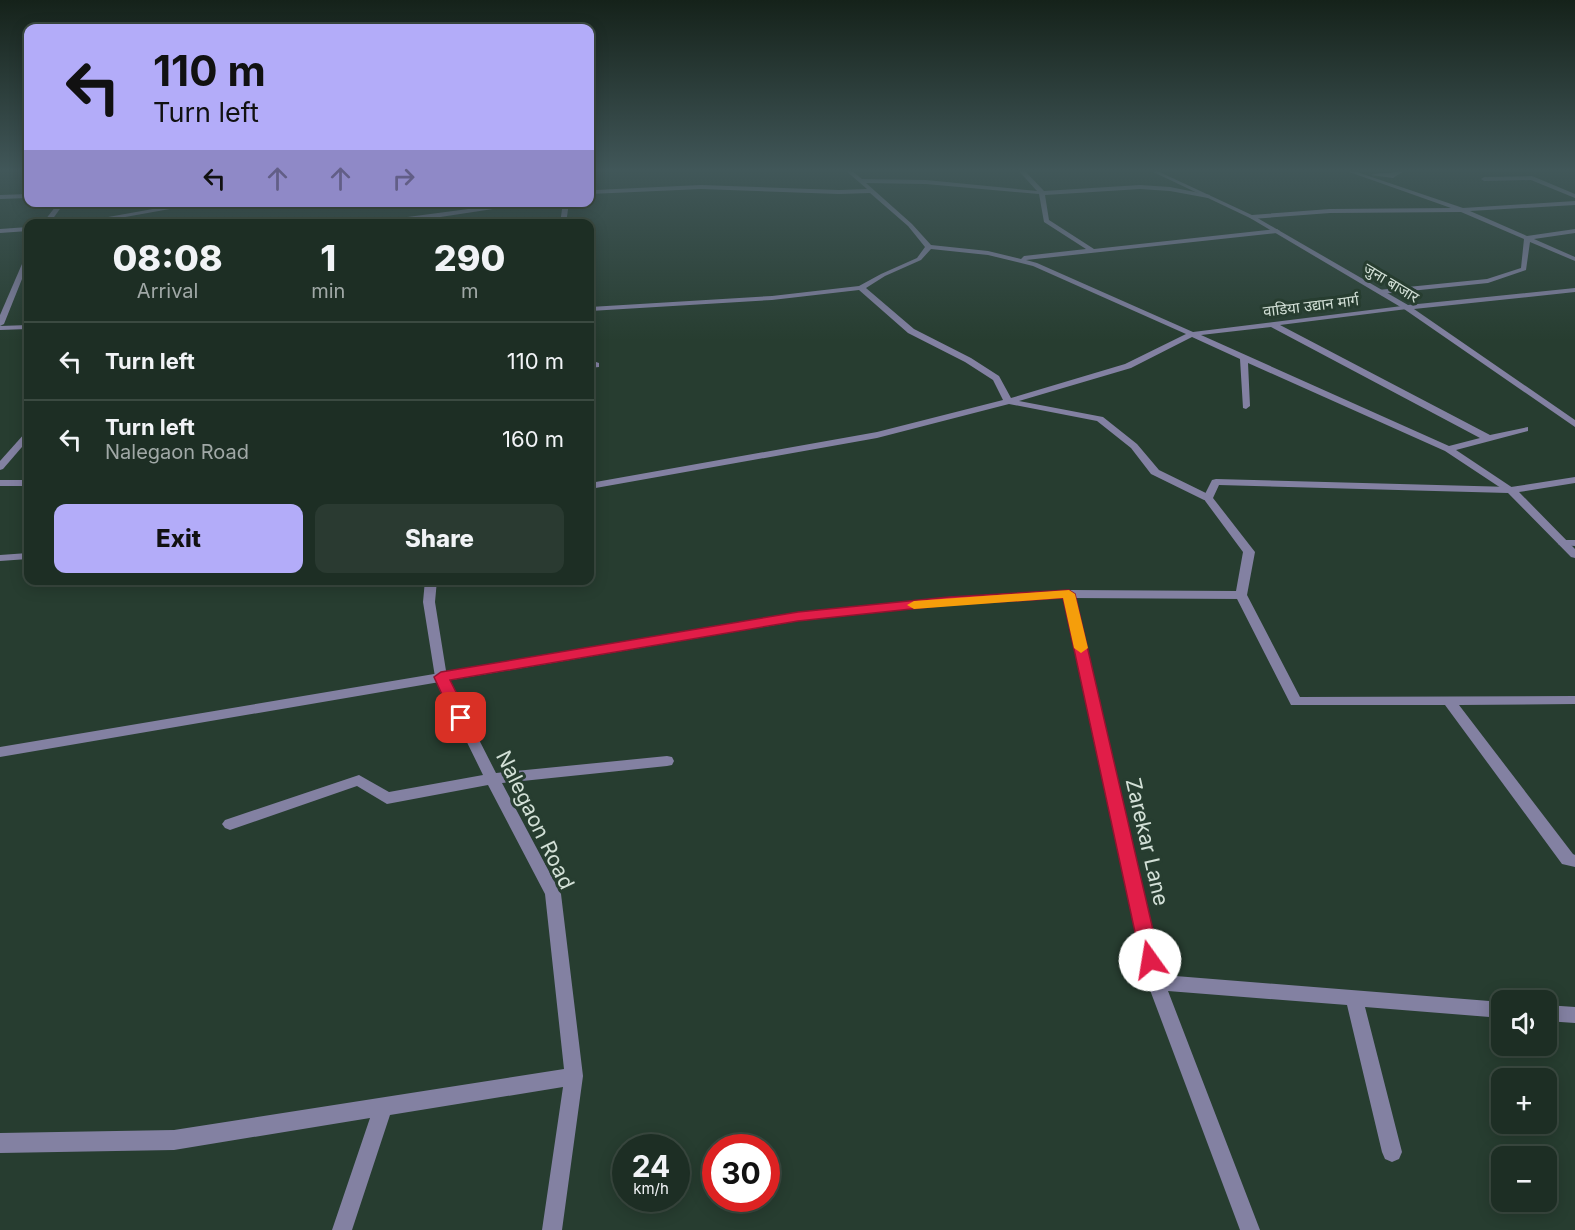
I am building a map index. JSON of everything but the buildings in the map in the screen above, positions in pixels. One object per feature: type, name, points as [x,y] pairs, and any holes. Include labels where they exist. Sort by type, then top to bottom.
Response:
[{"type":"street","points":[[911,226],[929,247],[988,253],[1035,264],[1448,449],[1511,490],[1569,543],[1575,555]]},
{"type":"street","points":[[1054,226],[1093,251]]},
{"type":"street","name":"जुना बाजार","points":[[1269,226],[1407,307],[1575,424]]},
{"type":"street","points":[[1500,226],[1575,259]]},
{"type":"street","points":[[0,240],[14,230]]},
{"type":"street","points":[[0,231],[24,230]]},
{"type":"street","points":[[1014,259],[1277,231]]},
{"type":"street","points":[[1527,238],[1575,231]]},
{"type":"street","points":[[1381,292],[1488,281],[1524,269],[1527,238]]},
{"type":"street","points":[[594,309],[772,298],[861,288],[919,259],[929,247]]},
{"type":"street","points":[[24,267],[0,326],[24,327]]},
{"type":"street","points":[[861,288],[911,331],[968,360],[996,378],[1008,401]]},
{"type":"street","name":"वाडिया उद्यान मार्ग","points":[[1193,334],[1407,307],[1575,290]]},
{"type":"street","points":[[1272,324],[1488,438]]},
{"type":"street","points":[[594,485],[877,435],[1008,401],[1128,366],[1193,334]]},
{"type":"street","points":[[1244,357],[1246,406]]},
{"type":"street","points":[[1008,401],[1100,419],[1134,446],[1155,472],[1208,498],[1249,552],[1241,595],[1296,702],[1575,700]]},
{"type":"street","points":[[1448,449],[1525,429]]},
{"type":"street","points":[[0,467],[24,440]]},
{"type":"street","points":[[1208,498],[1216,482],[1511,490],[1575,480]]},
{"type":"street","points":[[0,483],[24,483]]},
{"type":"street","points":[[0,558],[24,556]]},
{"type":"street","name":"Nalegaon Road","points":[[431,585],[429,602],[441,677],[553,894],[574,1076],[552,1230]]},
{"type":"street","points":[[0,752],[798,616],[949,601],[1069,594],[1241,595]]},
{"type":"street","name":"Zarekar Lane","points":[[1069,594],[1155,982],[1250,1230]]},
{"type":"street","points":[[1449,701],[1568,860],[1575,861]]},
{"type":"street","points":[[230,824],[359,780],[387,798],[492,779],[667,761]]},
{"type":"street","points":[[1155,982],[1491,1009]]},
{"type":"street","points":[[1354,998],[1392,1152]]},
{"type":"street","points":[[1557,1014],[1575,1016]]},
{"type":"street","points":[[0,1143],[174,1140],[574,1076]]},
{"type":"street","points":[[342,1230],[383,1107]]},
{"type":"slow traffic","points":[[914,605],[1069,594],[1081,648]]},
{"type":"route","points":[[461,718],[441,677],[798,616],[949,601],[1069,594],[1150,960]]}]
